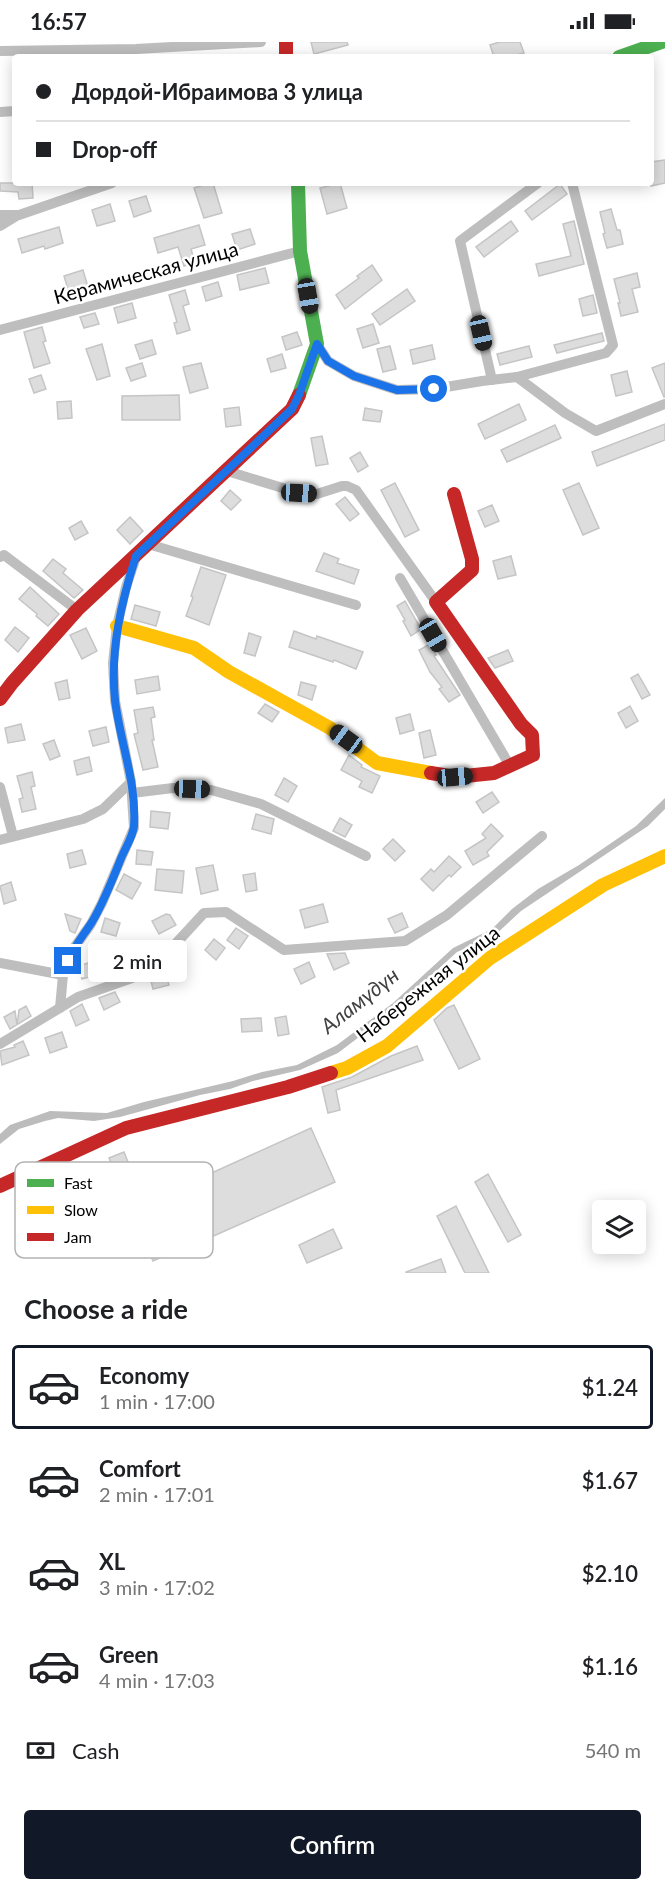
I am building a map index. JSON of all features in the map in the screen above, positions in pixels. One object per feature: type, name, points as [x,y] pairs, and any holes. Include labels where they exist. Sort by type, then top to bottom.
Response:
[{"type":"street","points":[[0,51],[48,54],[67,46],[136,49],[261,42]]},
{"type":"street","points":[[628,54],[662,42]]},
{"type":"street","points":[[0,226],[19,215],[103,186]]},
{"type":"street","points":[[298,186],[300,251],[317,344],[328,361],[354,376],[397,390],[434,389],[517,377],[606,352],[613,345],[573,186]]},
{"type":"street","points":[[492,380],[460,241],[534,186]]},
{"type":"street","points":[[0,215],[19,215]]},
{"type":"street","name":"Керамическая улица","points":[[0,330],[300,251]]},
{"type":"street","points":[[0,699],[6,680],[77,610],[292,409],[317,344]]},
{"type":"street","points":[[517,377],[565,413],[596,431],[665,404]]},
{"type":"street","points":[[117,626],[194,648],[229,672],[330,728],[377,763],[455,777],[495,773],[533,755],[535,739],[529,730],[521,724],[356,490],[342,486],[316,494],[299,493],[227,471]]},
{"type":"street","points":[[435,602],[472,570],[472,560],[454,494]]},
{"type":"street","points":[[148,543],[356,605]]},
{"type":"street","points":[[0,557],[4,555],[77,610]]},
{"type":"street","points":[[60,1008],[63,975],[74,948],[102,903],[134,828],[131,782],[115,701],[113,663],[117,626],[136,556]]},
{"type":"street","points":[[400,578],[510,766]]},
{"type":"street","points":[[0,840],[83,819],[104,809],[131,782]]},
{"type":"street","points":[[0,787],[13,836]]},
{"type":"street","points":[[132,793],[173,788],[212,789],[261,804],[366,856]]},
{"type":"street","points":[[0,1044],[78,997],[132,978],[157,964],[204,913],[226,912],[284,950],[405,940],[447,915],[542,836]]},
{"type":"street","name":"Набережная улица","points":[[54,1162],[126,1128],[288,1087],[347,1068],[387,1046],[490,958],[603,885],[665,856]]},
{"type":"street","points":[[0,963],[63,975]]},
{"type":"street","name":"Набережная улица","points":[[0,1186],[15,1179]]},
{"type":"shaded area","points":[[665,798],[665,809],[648,826],[521,911],[494,936],[457,952],[388,1015],[338,1053],[300,1070],[120,1117],[94,1121],[58,1118],[45,1121],[19,1129],[0,1144],[0,1134],[10,1125],[50,1111],[107,1113],[297,1065],[337,1045],[393,1003],[453,948],[492,929],[512,909],[538,889],[579,865],[636,826]]},
{"type":"building","points":[[311,42],[347,42],[348,45],[314,54]]},
{"type":"building","points":[[499,42],[520,42],[524,53],[493,54],[490,45]]},
{"type":"building","points":[[665,160],[665,183],[654,185],[654,162]]},
{"type":"building","points":[[0,183],[12,183],[12,186],[32,186],[33,198],[19,199],[18,192],[0,191]]},
{"type":"building","points":[[214,186],[222,213],[204,218],[194,188]]},
{"type":"building","points":[[341,186],[347,208],[327,214],[320,188]]},
{"type":"building","points":[[557,186],[561,186],[567,194],[532,220],[525,211]]},
{"type":"building","points":[[146,196],[151,211],[134,217],[129,201]]},
{"type":"building","points":[[110,204],[115,221],[97,226],[92,210]]},
{"type":"building","points":[[611,209],[623,244],[607,248],[600,212]]},
{"type":"building","points":[[511,221],[518,231],[484,257],[476,247]]},
{"type":"building","points":[[574,221],[584,264],[539,276],[536,264],[571,256],[563,224]]},
{"type":"building","points":[[199,225],[205,245],[191,249],[195,263],[184,266],[178,247],[158,253],[154,238]]},
{"type":"building","points":[[59,227],[63,243],[22,253],[18,239]]},
{"type":"building","points":[[250,229],[255,244],[237,250],[232,234]]},
{"type":"building","points":[[372,265],[382,280],[345,309],[336,295]]},
{"type":"building","points":[[265,268],[269,283],[240,290],[237,275]]},
{"type":"building","points":[[83,270],[88,287],[69,293],[64,276]]},
{"type":"building","points":[[637,273],[640,287],[632,289],[638,312],[621,316],[614,279]]},
{"type":"building","points":[[218,282],[222,296],[206,301],[202,287]]},
{"type":"building","points":[[407,289],[415,301],[380,325],[372,314]]},
{"type":"building","points":[[185,290],[189,304],[183,306],[190,330],[177,334],[174,323],[177,322],[169,295]]},
{"type":"building","points":[[593,295],[597,313],[583,316],[579,299]]},
{"type":"building","points":[[132,303],[136,318],[118,323],[114,308]]},
{"type":"building","points":[[95,313],[99,324],[84,328],[80,317]]},
{"type":"building","points":[[373,324],[379,343],[363,348],[357,329]]},
{"type":"building","points":[[42,327],[46,341],[43,342],[50,363],[34,368],[24,332]]},
{"type":"building","points":[[297,332],[302,345],[286,350],[282,337]]},
{"type":"building","points":[[602,333],[604,341],[557,353],[554,345]]},
{"type":"building","points":[[152,340],[156,354],[140,359],[135,345]]},
{"type":"building","points":[[102,344],[110,376],[97,380],[86,349]]},
{"type":"building","points":[[432,345],[435,359],[413,364],[410,350]]},
{"type":"building","points":[[390,346],[396,369],[383,372],[377,349]]},
{"type":"building","points":[[529,346],[532,357],[500,365],[497,354]]},
{"type":"building","points":[[282,354],[286,368],[271,372],[267,359]]},
{"type":"building","points":[[142,363],[146,376],[131,381],[126,368]]},
{"type":"building","points":[[201,363],[208,388],[190,393],[183,367]]},
{"type":"building","points":[[665,363],[665,397],[664,397],[652,368]]},
{"type":"building","points":[[627,371],[632,392],[616,396],[611,375]]},
{"type":"building","points":[[41,375],[46,389],[34,393],[29,379]]},
{"type":"building","points":[[179,395],[180,420],[122,420],[122,396]]},
{"type":"building","points":[[71,401],[72,418],[58,419],[57,402]]},
{"type":"building","points":[[519,404],[526,420],[485,439],[478,424]]},
{"type":"building","points":[[239,407],[241,425],[226,427],[224,409]]},
{"type":"building","points":[[365,408],[382,411],[380,422],[363,420]]},
{"type":"building","points":[[665,424],[665,440],[597,466],[592,452]]},
{"type":"building","points":[[555,425],[561,438],[507,462],[501,450]]},
{"type":"building","points":[[322,436],[328,464],[316,466],[311,438]]},
{"type":"building","points":[[360,452],[368,466],[358,472],[350,458]]},
{"type":"building","points":[[395,483],[419,530],[405,537],[381,490]]},
{"type":"building","points":[[579,483],[599,528],[583,535],[563,490]]},
{"type":"building","points":[[230,490],[241,500],[231,510],[221,501]]},
{"type":"building","points":[[345,497],[359,514],[350,521],[336,504]]},
{"type":"building","points":[[492,505],[499,521],[485,527],[478,511]]},
{"type":"building","points":[[130,517],[143,531],[130,544],[117,530]]},
{"type":"building","points":[[81,521],[88,533],[75,540],[69,528]]},
{"type":"building","points":[[324,553],[339,559],[337,563],[359,570],[354,584],[316,571]]},
{"type":"building","points":[[511,556],[516,575],[498,579],[493,561]]},
{"type":"building","points":[[53,559],[66,569],[63,573],[83,590],[74,598],[43,571]]},
{"type":"building","points":[[201,567],[226,575],[209,625],[186,616]]},
{"type":"building","points":[[30,587],[59,614],[48,626],[19,599]]},
{"type":"building","points":[[405,601],[421,629],[411,636],[397,606]]},
{"type":"building","points":[[135,605],[160,612],[156,626],[131,619]]},
{"type":"building","points":[[15,627],[29,638],[18,652],[5,640]]},
{"type":"building","points":[[86,628],[97,651],[82,659],[70,635]]},
{"type":"building","points":[[294,631],[316,639],[317,636],[363,652],[356,669],[289,647]]},
{"type":"building","points":[[249,633],[261,637],[255,656],[244,653]]},
{"type":"building","points":[[430,644],[436,655],[434,656],[460,695],[449,702],[439,689],[442,687],[430,672],[419,650]]},
{"type":"building","points":[[508,650],[513,661],[495,668],[488,658]]},
{"type":"building","points":[[638,674],[650,695],[642,699],[631,678]]},
{"type":"building","points":[[158,676],[160,690],[137,694],[135,680]]},
{"type":"building","points":[[67,680],[70,698],[59,700],[55,683]]},
{"type":"building","points":[[301,682],[316,686],[312,700],[298,695]]},
{"type":"building","points":[[265,704],[279,712],[272,722],[258,713]]},
{"type":"building","points":[[630,706],[638,721],[626,728],[618,713]]},
{"type":"building","points":[[153,707],[155,717],[151,718],[154,740],[152,740],[158,767],[143,770],[134,734],[138,733],[134,710]]},
{"type":"building","points":[[410,714],[414,730],[400,734],[396,718]]},
{"type":"building","points":[[21,724],[25,740],[8,743],[5,728]]},
{"type":"building","points":[[106,727],[109,742],[93,746],[89,731]]},
{"type":"building","points":[[430,730],[436,755],[424,758],[419,733]]},
{"type":"building","points":[[54,740],[60,756],[50,760],[43,744]]},
{"type":"building","points":[[349,755],[362,765],[361,767],[380,776],[372,793],[359,787],[362,781],[341,770]]},
{"type":"building","points":[[89,757],[92,771],[77,775],[74,761]]},
{"type":"building","points":[[32,772],[35,786],[31,787],[36,809],[22,812],[19,799],[23,798],[17,776]]},
{"type":"building","points":[[284,778],[297,786],[288,802],[275,795]]},
{"type":"building","points":[[492,792],[499,802],[483,813],[476,802]]},
{"type":"building","points":[[151,811],[170,813],[168,829],[150,827]]},
{"type":"building","points":[[256,814],[274,819],[271,834],[252,829]]},
{"type":"building","points":[[340,818],[352,825],[345,837],[333,831]]},
{"type":"building","points":[[491,824],[503,836],[487,852],[489,856],[473,865],[465,851],[486,838],[482,834]]},
{"type":"building","points":[[393,839],[405,851],[395,861],[383,849]]},
{"type":"building","points":[[82,850],[86,864],[70,868],[67,854]]},
{"type":"building","points":[[137,850],[153,852],[151,865],[136,864]]},
{"type":"building","points":[[449,856],[461,867],[433,891],[421,879],[431,869],[434,872]]},
{"type":"building","points":[[213,865],[218,890],[201,894],[196,868]]},
{"type":"building","points":[[157,869],[184,871],[182,893],[155,890]]},
{"type":"building","points":[[255,873],[257,890],[246,892],[243,875]]},
{"type":"building","points":[[124,874],[141,883],[132,899],[116,890]]},
{"type":"building","points":[[11,882],[16,900],[4,904],[0,886]]},
{"type":"building","points":[[323,904],[328,922],[305,928],[300,910]]},
{"type":"building","points":[[402,913],[408,927],[395,933],[388,919]]},
{"type":"building","points":[[65,914],[81,919],[75,933],[70,931]]},
{"type":"building","points":[[166,914],[170,915],[176,925],[159,934],[152,921]]},
{"type":"building","points":[[105,918],[120,923],[116,936],[101,932]]},
{"type":"building","points":[[236,928],[248,936],[239,949],[227,940]]},
{"type":"building","points":[[214,939],[225,948],[216,960],[205,950]]},
{"type":"building","points":[[102,949],[119,951],[117,963],[101,960]]},
{"type":"building","points":[[345,953],[349,963],[334,970],[327,954]]},
{"type":"building","points":[[95,961],[99,974],[82,979],[78,966]]},
{"type":"building","points":[[309,962],[315,977],[301,984],[294,969]]},
{"type":"building","points":[[164,969],[169,985],[153,989],[150,977]]},
{"type":"building","points":[[115,992],[120,1002],[104,1010],[99,998]]},
{"type":"building","points":[[82,1004],[89,1020],[76,1026],[70,1011]]},
{"type":"building","points":[[454,1005],[480,1059],[459,1069],[434,1020]]},
{"type":"building","points":[[26,1006],[31,1016],[17,1025],[19,1010]]},
{"type":"building","points":[[15,1011],[17,1025],[10,1029],[4,1017]]},
{"type":"building","points":[[286,1016],[289,1034],[278,1036],[275,1018]]},
{"type":"building","points":[[261,1018],[262,1031],[242,1032],[241,1019]]},
{"type":"building","points":[[62,1032],[67,1047],[50,1053],[45,1038]]},
{"type":"building","points":[[23,1041],[29,1055],[2,1065],[0,1051],[15,1047],[14,1045]]},
{"type":"building","points":[[417,1046],[423,1060],[336,1090],[340,1110],[328,1113],[322,1087],[352,1077],[391,1056]]},
{"type":"building","points":[[311,1128],[335,1182],[213,1236],[213,1172]]},
{"type":"building","points":[[124,1152],[128,1162],[111,1162],[109,1158]]},
{"type":"building","points":[[488,1174],[521,1235],[508,1242],[475,1182]]},
{"type":"building","points":[[456,1206],[489,1273],[465,1273],[437,1216]]},
{"type":"building","points":[[333,1229],[342,1248],[307,1263],[299,1245]]},
{"type":"building","points":[[441,1259],[446,1273],[406,1273],[406,1272]]},
{"type":"traffic: fast","points":[[628,54],[662,42]]},
{"type":"traffic: fast","points":[[298,186],[300,251],[317,344],[299,395]]},
{"type":"traffic: slow","points":[[117,626],[194,648],[229,672],[330,728],[377,763],[431,773]]},
{"type":"traffic: slow","points":[[331,1073],[347,1068],[387,1046],[490,958],[603,885],[665,856]]},
{"type":"traffic: jam","points":[[286,42],[286,54]]},
{"type":"traffic: jam","points":[[0,699],[77,610],[292,409],[299,395]]},
{"type":"traffic: jam","points":[[431,773],[455,777],[494,773],[533,755],[532,735],[521,724],[436,602],[472,570],[472,559],[454,494]]},
{"type":"traffic: jam","points":[[52,1162],[126,1128],[288,1087],[331,1073]]},
{"type":"traffic: jam","points":[[0,1186],[15,1179]]},
{"type":"route","points":[[68,961],[102,903],[134,828],[131,782],[115,701],[113,663],[117,626],[136,556],[292,409],[317,344],[328,361],[354,376],[397,390],[434,389]]},
{"type":"water label","name":"Аламүдүн","points":[[360,1001]]}]
